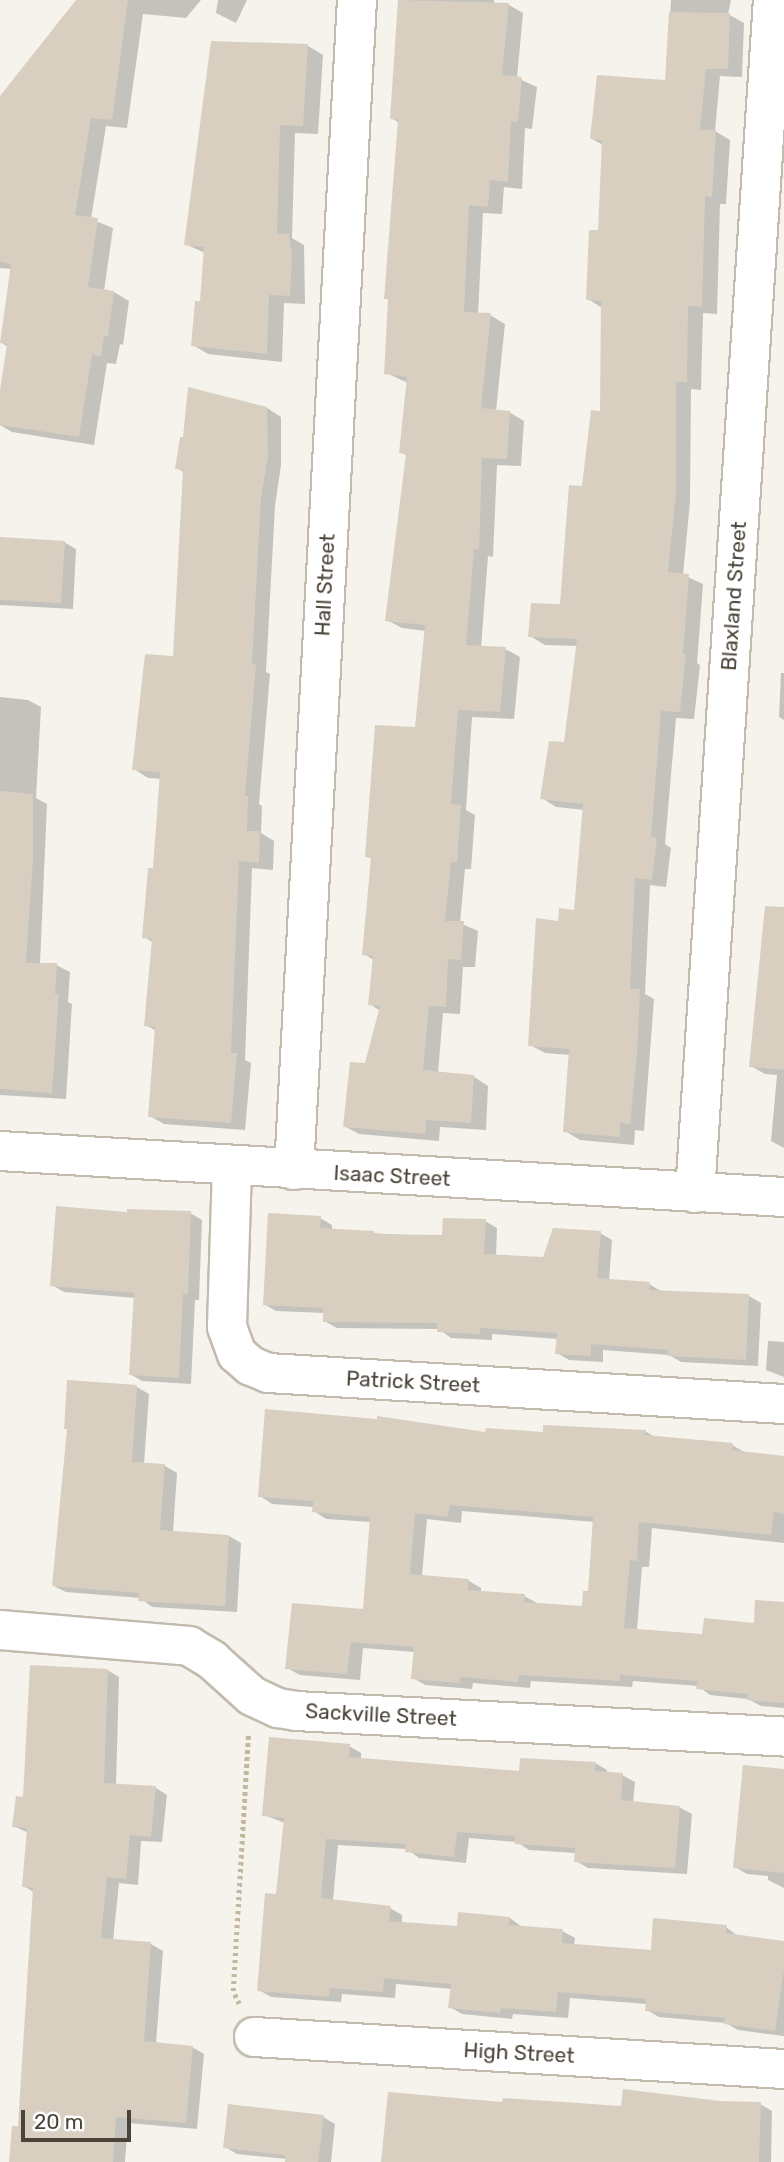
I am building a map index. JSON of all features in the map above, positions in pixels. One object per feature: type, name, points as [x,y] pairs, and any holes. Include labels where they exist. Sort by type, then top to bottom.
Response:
[{"type":"street","name":"Hall Street","points":[[294,1170],[357,0]]},
{"type":"street","name":"Blaxland Street","points":[[695,1193],[773,0]]},
{"type":"street","name":"Isaac Street","points":[[0,1151],[232,1167],[784,1197]]},
{"type":"street","name":"Patrick Street","points":[[232,1167],[227,1327],[237,1354],[251,1366],[268,1373],[784,1404]]},
{"type":"street","name":"Sackville Street","points":[[0,1630],[189,1646],[212,1660],[252,1696],[278,1708],[296,1711],[784,1737]]},
{"type":"street","name":"High Street","points":[[254,2037],[784,2069]]},
{"type":"path","points":[[248,1730],[233,1991],[254,2037]]},
{"type":"building","points":[[76,0],[128,0],[112,120],[91,118],[75,215],[98,218],[88,287],[114,291],[108,337],[104,336],[101,356],[92,355],[79,437],[0,425],[0,390],[7,344],[0,343],[11,264],[0,262],[0,96]]},
{"type":"building","points":[[398,0],[509,3],[502,75],[522,77],[518,122],[511,121],[508,182],[490,180],[488,207],[469,205],[464,312],[491,313],[481,408],[510,411],[507,459],[482,458],[479,550],[474,549],[466,645],[506,647],[500,712],[458,710],[451,804],[461,805],[457,862],[451,862],[445,921],[464,921],[461,960],[448,959],[446,1007],[429,1006],[423,1070],[474,1075],[471,1123],[426,1120],[425,1134],[343,1127],[350,1062],[365,1063],[380,1006],[368,1005],[373,956],[362,955],[371,858],[365,857],[375,725],[415,727],[425,625],[385,621],[406,454],[399,453],[407,377],[384,374],[388,299],[384,299],[398,120],[390,119]]},
{"type":"building","points":[[669,12],[730,13],[728,69],[706,69],[700,130],[716,130],[712,197],[705,196],[702,307],[688,306],[687,382],[676,382],[676,493],[668,572],[689,574],[683,654],[686,654],[680,712],[661,711],[651,837],[657,838],[652,880],[635,878],[630,989],[640,989],[637,1054],[630,1124],[620,1123],[620,1137],[563,1132],[569,1049],[528,1046],[536,918],[558,921],[559,908],[574,910],[583,804],[540,799],[549,741],[564,742],[577,639],[528,637],[531,603],[560,604],[569,485],[582,486],[591,410],[600,411],[601,301],[586,300],[589,230],[598,230],[602,140],[590,139],[597,75],[665,80]]},
{"type":"building","points":[[211,41],[308,44],[303,126],[280,125],[277,234],[289,234],[292,255],[290,296],[269,295],[267,354],[191,346],[195,301],[200,301],[204,247],[184,245]]},
{"type":"building","points":[[188,387],[267,407],[268,456],[261,498],[252,664],[256,664],[245,796],[248,796],[247,831],[260,831],[259,863],[239,861],[231,1053],[237,1053],[231,1123],[148,1117],[155,1027],[144,1026],[152,939],[142,938],[148,868],[153,868],[160,772],[132,770],[145,654],[173,656],[183,470],[175,469],[180,437],[183,437]]},
{"type":"building","points":[[0,537],[65,541],[61,603],[0,600]]},
{"type":"building","points":[[0,791],[33,794],[33,858],[26,963],[57,963],[55,994],[59,994],[52,1093],[0,1089]]},
{"type":"building","points":[[765,906],[784,907],[784,1070],[749,1067]]},
{"type":"building","points":[[56,1206],[127,1212],[127,1209],[191,1211],[188,1294],[183,1294],[179,1378],[129,1375],[134,1293],[50,1286]]},
{"type":"building","points":[[268,1213],[321,1216],[320,1228],[374,1231],[374,1234],[442,1235],[443,1218],[486,1219],[484,1254],[543,1257],[553,1228],[601,1231],[597,1278],[650,1282],[649,1290],[749,1294],[746,1360],[667,1356],[668,1350],[591,1344],[591,1356],[555,1354],[557,1333],[480,1328],[480,1334],[437,1332],[437,1323],[323,1322],[323,1308],[263,1305]]},
{"type":"building","points":[[67,1380],[137,1385],[132,1462],[165,1464],[160,1530],[229,1535],[225,1606],[138,1601],[139,1593],[52,1586],[67,1429],[64,1429]]},
{"type":"building","points":[[265,1409],[377,1419],[377,1416],[485,1432],[486,1428],[543,1432],[543,1425],[646,1430],[645,1435],[733,1443],[732,1450],[784,1456],[784,1514],[774,1512],[771,1535],[639,1522],[637,1561],[630,1560],[624,1628],[702,1634],[704,1618],[754,1623],[755,1600],[784,1602],[784,1703],[747,1700],[748,1694],[696,1689],[697,1681],[620,1675],[620,1681],[519,1675],[518,1682],[460,1677],[460,1683],[411,1679],[414,1647],[351,1642],[347,1674],[285,1669],[292,1603],[363,1609],[370,1517],[312,1512],[313,1501],[258,1497]],"holes":[[[450,1505],[593,1517],[588,1591],[583,1591],[582,1606],[524,1602],[525,1594],[468,1590],[469,1579],[410,1574],[415,1513],[448,1517]]]},
{"type":"building","points":[[30,1665],[108,1669],[104,1783],[156,1786],[151,1837],[130,1835],[126,1879],[107,1877],[101,1938],[151,1942],[144,2041],[193,2046],[186,2123],[116,2117],[113,2162],[9,2162],[12,2126],[18,2126],[33,1888],[22,1887],[27,1828],[12,1827],[16,1796],[23,1797]]},
{"type":"building","points":[[269,1737],[350,1744],[349,1757],[519,1771],[520,1758],[596,1762],[595,1771],[623,1773],[621,1800],[680,1806],[675,1868],[574,1862],[575,1848],[515,1844],[515,1836],[457,1832],[454,1857],[405,1852],[406,1844],[326,1839],[321,1898],[391,1906],[389,1921],[457,1926],[458,1912],[510,1917],[509,1925],[563,1929],[562,1943],[651,1950],[653,1918],[727,1925],[726,1933],[784,1941],[784,1969],[775,2031],[724,2024],[725,2018],[645,2011],[646,1999],[558,1992],[556,2012],[501,2008],[500,2013],[448,2008],[451,1984],[384,1978],[383,1992],[330,1988],[329,1997],[257,1991],[265,1893],[276,1894],[284,1818],[262,1816]]},
{"type":"building","points":[[743,1765],[784,1769],[784,1873],[733,1868]]},
{"type":"building","points":[[623,2089],[720,2101],[761,2102],[759,2162],[381,2162],[388,2092],[502,2102],[503,2098],[621,2106]]},
{"type":"building","points":[[228,2104],[324,2115],[318,2162],[285,2162],[285,2155],[223,2148]]}]
